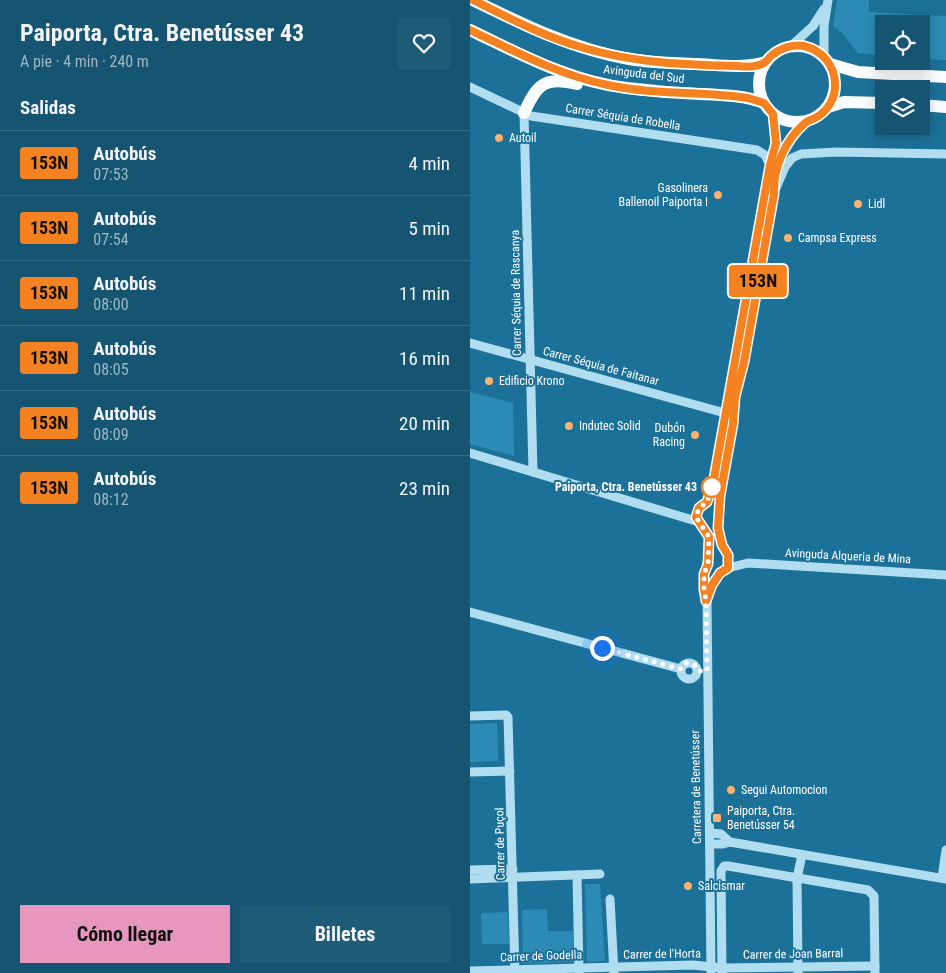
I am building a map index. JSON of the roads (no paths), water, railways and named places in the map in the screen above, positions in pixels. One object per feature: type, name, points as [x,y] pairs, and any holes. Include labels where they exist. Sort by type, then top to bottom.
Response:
[{"type":"main road","name":"Avinguda del Sud","points":[[473,0],[558,40],[608,55],[649,61],[739,66],[756,65],[766,62]]},
{"type":"main road","name":"Avinguda del Sud","points":[[470,30],[546,66],[576,77],[608,85],[670,92],[736,96],[764,103]]},
{"type":"main road","points":[[827,60],[834,74],[836,86],[834,97],[822,114],[806,122],[789,121],[773,114],[764,103],[760,93],[759,82],[761,72],[766,62],[773,55],[782,49],[792,46],[809,48],[827,60],[858,72],[946,77]]},
{"type":"main road","points":[[524,113],[530,99],[542,84],[552,81],[564,81],[589,87],[608,85]]},
{"type":"main road","points":[[828,107],[844,102],[875,103]]},
{"type":"main road","points":[[930,105],[946,108]]},
{"type":"street","points":[[792,46],[813,26],[827,3]]},
{"type":"street","points":[[827,3],[824,30],[827,60]]},
{"type":"street","name":"Carrer Séquia de Robella","points":[[470,86],[531,116],[757,150],[765,155],[770,165]]},
{"type":"street","name":"Carrer Séquia de Rascanya","points":[[524,113],[533,472]]},
{"type":"street","name":"Carretera de Benetússer","points":[[711,970],[706,601],[704,589],[704,574],[708,564],[709,537],[696,517],[713,484],[770,165],[776,143],[773,114]]},
{"type":"street","name":"Carretera de Benetússer","points":[[706,601],[712,585],[724,570],[728,555],[720,536],[718,512],[733,424],[735,397],[744,362],[777,168],[784,149],[792,136],[806,122]]},
{"type":"street","points":[[774,194],[785,167],[792,158],[801,154],[946,154]]},
{"type":"street","name":"Carrer Séquia de Faitanar","points":[[470,343],[725,413]]},
{"type":"street","points":[[470,454],[677,515],[683,519],[699,522]]},
{"type":"street","points":[[677,515],[703,505],[716,506],[718,512]]},
{"type":"street","name":"Avinguda Alqueria de Mina","points":[[728,555],[748,563],[946,575]]},
{"type":"street","name":"Avinguda Alqueria de Mina","points":[[724,570],[748,563]]},
{"type":"street","points":[[708,564],[710,569],[724,570]]},
{"type":"street","points":[[470,612],[681,669],[682,674],[688,679],[696,676],[698,671],[707,671]]},
{"type":"street","name":"Carrer de Puçol","points":[[470,716],[506,715],[509,719],[515,971]]},
{"type":"street","points":[[470,772],[510,770]]},
{"type":"street","points":[[710,833],[721,834],[730,842]]},
{"type":"street","points":[[710,844],[730,842],[944,878],[946,850]]},
{"type":"street","points":[[798,970],[797,878],[802,855]]},
{"type":"street","points":[[722,970],[721,871],[724,866],[872,892],[874,896],[875,970]]},
{"type":"street","points":[[470,870],[577,875],[600,874]]},
{"type":"street","points":[[470,878],[513,873]]},
{"type":"street","points":[[577,875],[579,970]]},
{"type":"street","points":[[610,899],[614,970]]},
{"type":"street","name":"Carrer de l'Horta","points":[[614,970],[693,965],[711,970]]},
{"type":"street","name":"Carrer de Godella","points":[[470,971],[614,970]]},
{"type":"street","name":"Carrer de Joan Barral","points":[[711,970],[875,970]]},
{"type":"place","name":"Autoil","points":[[499,138]]},
{"type":"place","name":"Gasolinera Ballenoil Paiporta I","points":[[718,195]]},
{"type":"place","name":"Lidl","points":[[858,204]]},
{"type":"place","name":"Campsa Express","points":[[788,238]]},
{"type":"place","name":"Edificio Krono","points":[[489,381]]},
{"type":"place","name":"Indutec Solid","points":[[569,426]]},
{"type":"place","name":"Dubón Racing","points":[[695,435]]},
{"type":"place","name":"Paiporta, Ctra. Benetússer 43","points":[[712,487]]},
{"type":"place","name":"Segui Automocion","points":[[731,790]]},
{"type":"place","name":"Paiporta, Ctra. Benetússer 54","points":[[717,818]]},
{"type":"place","name":"Salcismar","points":[[688,886]]}]
